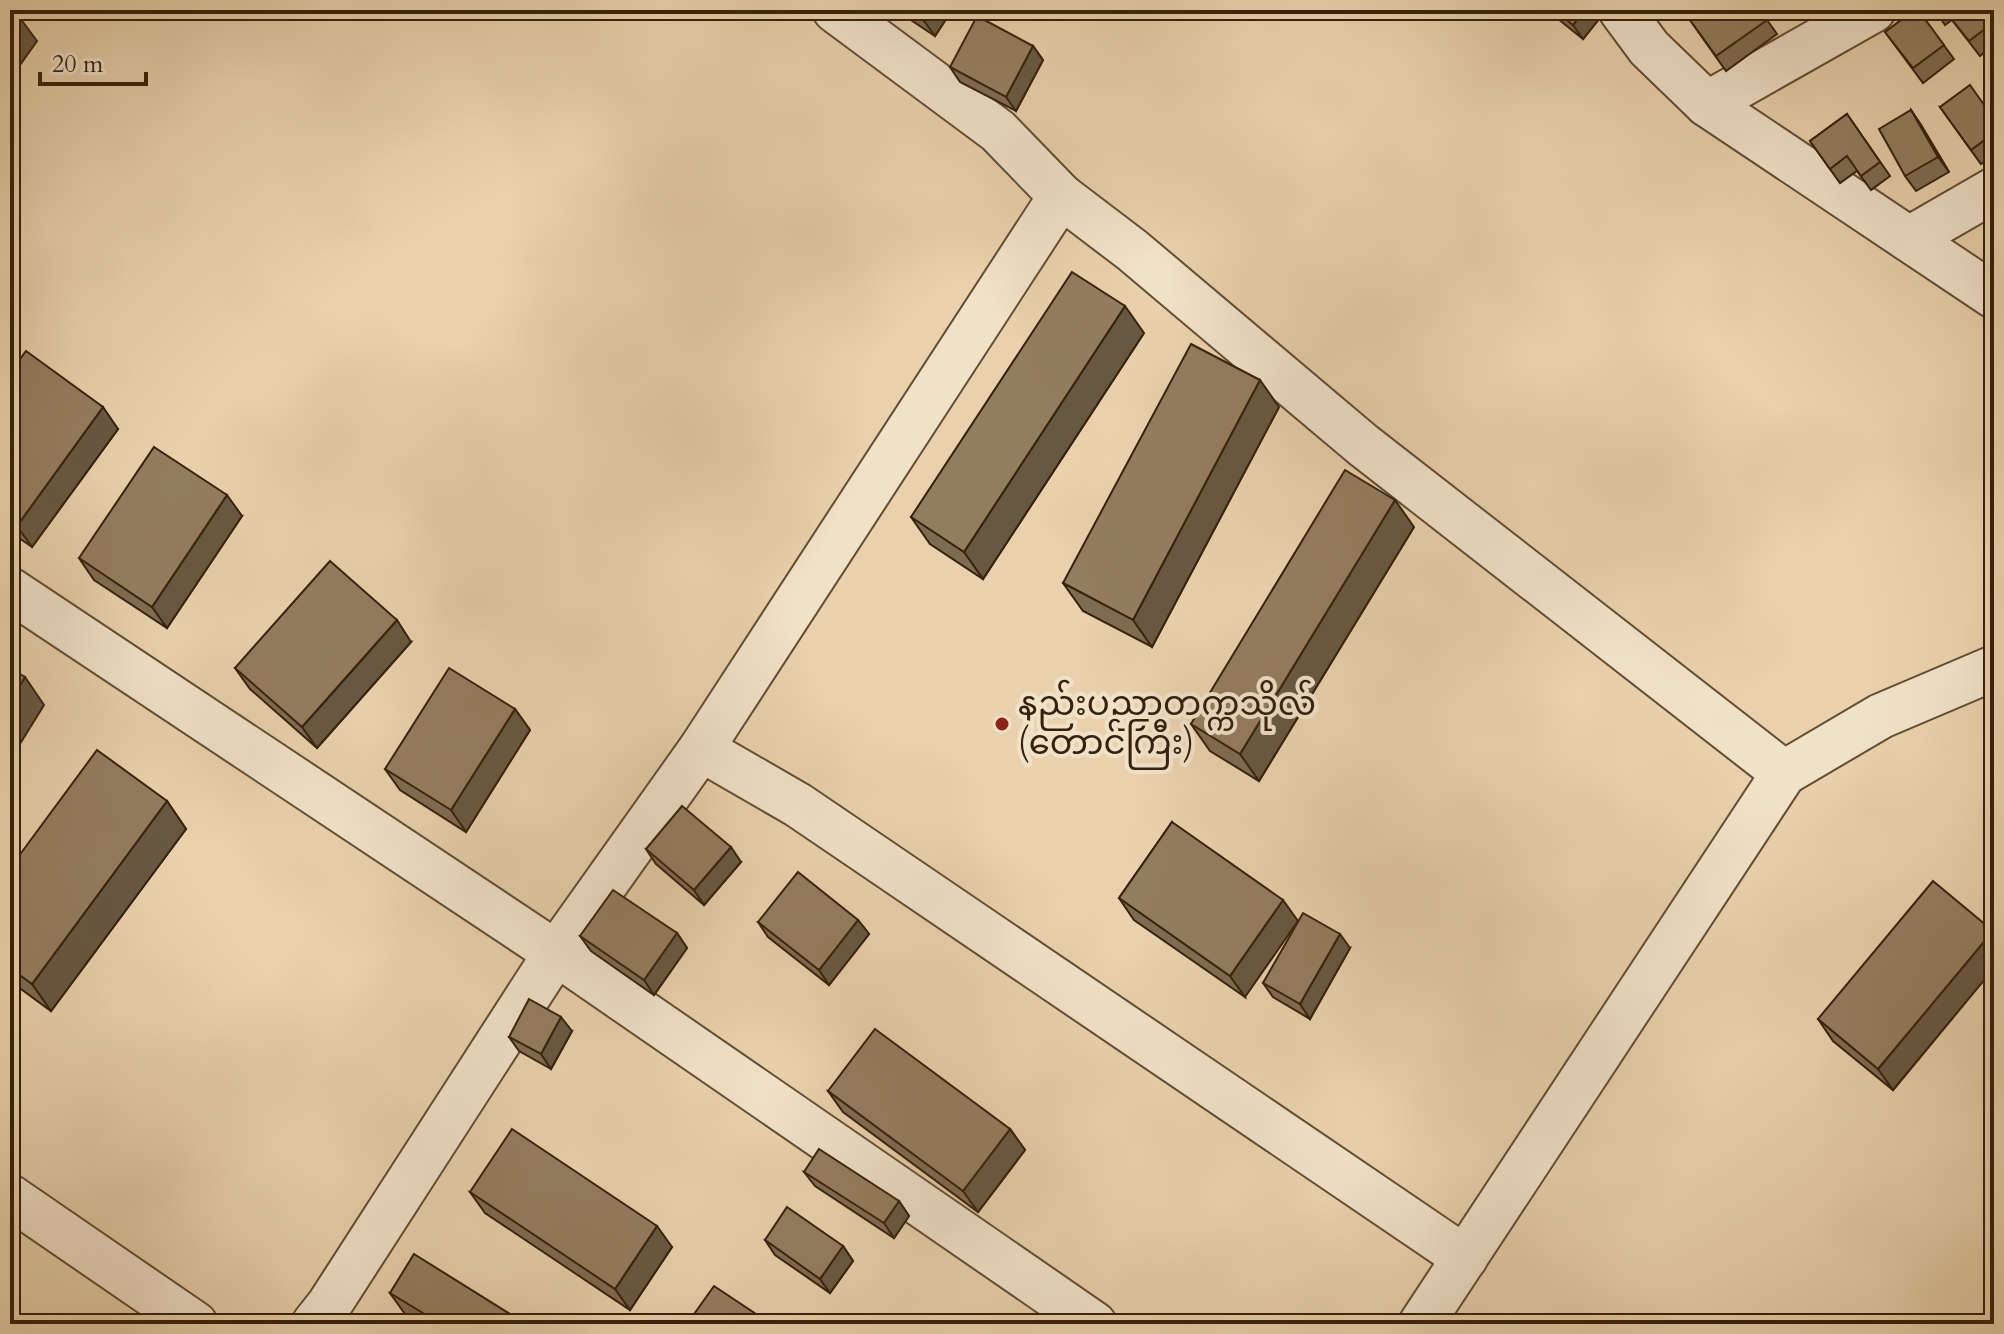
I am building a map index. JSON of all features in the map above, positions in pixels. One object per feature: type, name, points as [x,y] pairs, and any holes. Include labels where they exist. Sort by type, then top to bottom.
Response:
[{"type":"street","points":[[835,10],[998,131],[1061,196],[1132,250],[1363,445],[1784,773]]},
{"type":"street","points":[[1621,10],[1649,48],[1707,104],[1994,296]]},
{"type":"street","points":[[1707,104],[1873,10]]},
{"type":"street","points":[[1909,239],[1994,190]]},
{"type":"street","points":[[314,1324],[556,953],[701,749],[1061,196]]},
{"type":"street","points":[[10,590],[556,953],[1094,1324]]},
{"type":"street","points":[[1421,1324],[1784,773],[1881,716],[1994,668]]},
{"type":"street","points":[[701,749],[798,805],[1465,1258]]},
{"type":"street","points":[[10,1197],[195,1324]]},
{"type":"building","points":[[10,10],[17,14],[10,24]]},
{"type":"building","points":[[907,10],[932,10],[924,21]]},
{"type":"building","points":[[1554,10],[1584,10],[1573,25]]},
{"type":"building","points":[[1690,10],[1760,10],[1767,20],[1716,56],[1685,13]]},
{"type":"building","points":[[1915,10],[1944,45],[1913,68],[1885,32]]},
{"type":"building","points":[[1935,10],[1950,10],[1940,17]]},
{"type":"building","points":[[1955,10],[1994,10],[1994,22],[1969,41],[1948,15]]},
{"type":"building","points":[[977,16],[1033,46],[1006,97],[950,67]]},
{"type":"building","points":[[1970,85],[1994,119],[1994,133],[1971,150],[1940,107]]},
{"type":"building","points":[[1911,110],[1938,157],[1905,176],[1879,129]]},
{"type":"building","points":[[1847,114],[1880,162],[1861,176],[1847,156],[1830,169],[1810,141]]},
{"type":"building","points":[[1072,272],[1125,306],[964,552],[911,517]]},
{"type":"building","points":[[1191,344],[1260,380],[1133,620],[1063,583]]},
{"type":"building","points":[[26,351],[103,407],[17,526],[10,521],[10,373]]},
{"type":"building","points":[[154,447],[227,495],[152,607],[79,558]]},
{"type":"building","points":[[1345,470],[1395,500],[1240,754],[1191,724]]},
{"type":"building","points":[[330,561],[397,620],[302,727],[235,668]]},
{"type":"building","points":[[10,668],[25,677],[10,702]]},
{"type":"building","points":[[449,668],[515,709],[451,810],[385,769]]},
{"type":"building","points":[[97,750],[167,801],[32,984],[10,968],[10,868]]},
{"type":"building","points":[[682,806],[731,847],[694,890],[646,849]]},
{"type":"building","points":[[1172,822],[1283,900],[1230,976],[1119,898]]},
{"type":"building","points":[[798,872],[858,920],[819,970],[758,922]]},
{"type":"building","points":[[1933,881],[1993,931],[1878,1069],[1818,1019]]},
{"type":"building","points":[[613,890],[677,933],[644,980],[580,936]]},
{"type":"building","points":[[1303,913],[1340,934],[1300,1004],[1263,983]]},
{"type":"building","points":[[529,999],[561,1017],[541,1054],[509,1037]]},
{"type":"building","points":[[875,1029],[1010,1129],[963,1191],[828,1091]]},
{"type":"building","points":[[512,1129],[657,1226],[615,1289],[470,1192]]},
{"type":"building","points":[[819,1149],[899,1201],[884,1223],[804,1172]]},
{"type":"building","points":[[787,1207],[843,1246],[820,1279],[765,1240]]},
{"type":"building","points":[[414,1254],[526,1324],[441,1324],[390,1293]]},
{"type":"building","points":[[714,1286],[759,1316],[753,1324],[687,1324]]},
{"type":"place","name":"နည်းပညာတက္ကသိုလ် (တောင်ကြီး)","points":[[1002,724]]}]
